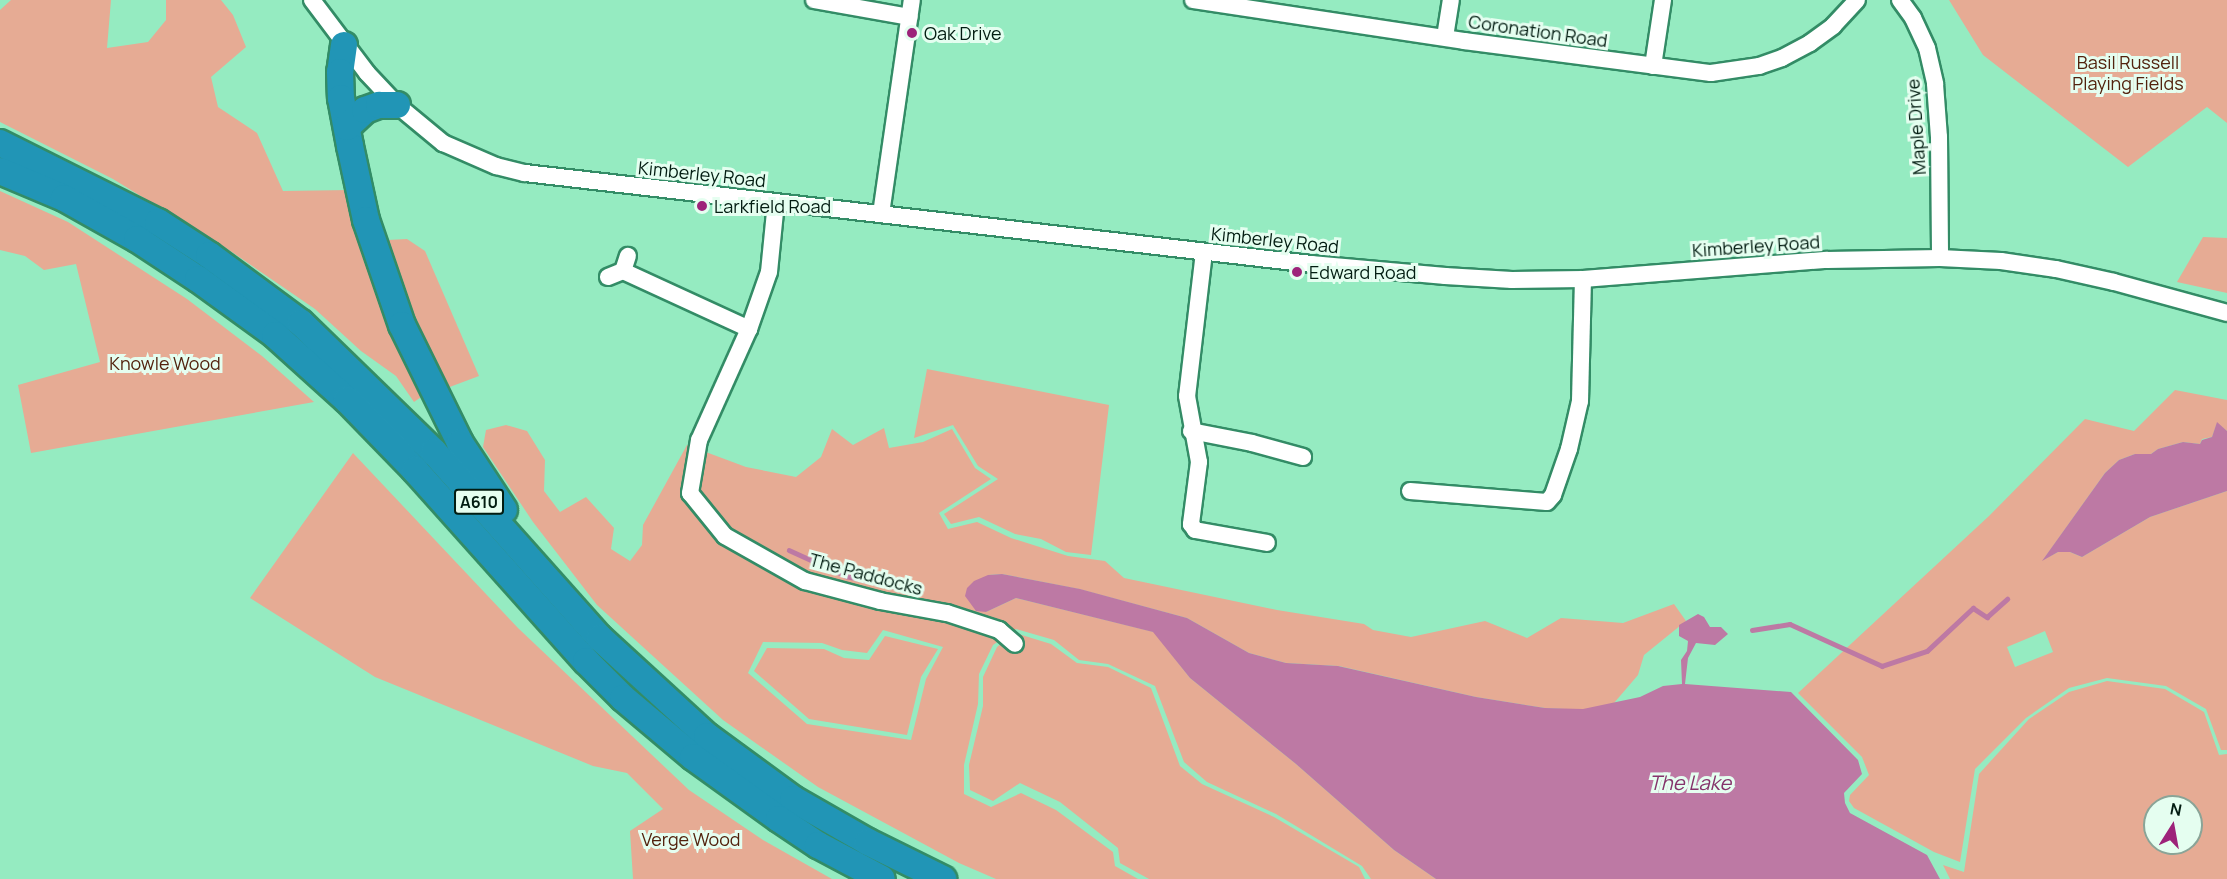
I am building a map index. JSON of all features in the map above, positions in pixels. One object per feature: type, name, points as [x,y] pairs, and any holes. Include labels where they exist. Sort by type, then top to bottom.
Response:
[{"type":"highway","points":[[344,45],[340,80],[366,220],[402,325],[460,443],[566,602]]},
{"type":"highway","points":[[347,127],[365,110],[379,105],[397,105]]},
{"type":"highway","name":"A610","points":[[0,143],[158,222],[218,261],[301,323],[434,452],[566,602],[644,681],[707,736],[793,799],[868,842],[943,879]]},
{"type":"highway","name":"A610","points":[[0,171],[64,198],[137,239],[275,335],[348,400],[415,470],[579,653],[631,705],[693,757],[779,819],[818,845],[882,879]]},
{"type":"street","name":"Kimberley Road","points":[[312,0],[344,45],[397,105],[443,142],[496,166],[547,176],[1204,252],[1445,276],[1512,280],[1583,279],[1827,260],[1940,258],[2001,261],[2056,269],[2227,314]]},
{"type":"street","points":[[814,0],[909,17]]},
{"type":"street","points":[[881,214],[912,0]]},
{"type":"street","name":"Coronation Road","points":[[1193,0],[1711,73],[1759,66],[1810,43],[1833,26],[1857,0]]},
{"type":"street","points":[[1445,37],[1451,0]]},
{"type":"street","points":[[1653,66],[1663,0]]},
{"type":"street","name":"Maple Drive","points":[[1900,0],[1913,18],[1927,48],[1935,84],[1939,138],[1940,258]]},
{"type":"street","name":"The Paddocks","points":[[776,202],[770,272],[749,329],[699,440],[690,493],[725,536],[805,581],[880,601],[947,613],[999,630],[1015,644]]},
{"type":"street","points":[[1204,252],[1187,396],[1191,430],[1199,462],[1191,524],[1195,530],[1267,543]]},
{"type":"street","points":[[619,268],[749,329]]},
{"type":"street","points":[[1410,491],[1546,502],[1553,495],[1567,458],[1580,401],[1583,279]]},
{"type":"street","points":[[1191,430],[1302,457]]},
{"type":"green space","points":[[11,0],[111,0],[107,48],[148,42],[166,20],[166,0],[221,0],[233,15],[246,47],[211,77],[218,107],[257,133],[283,191],[350,190],[380,303],[424,395],[414,402],[396,376],[361,351],[315,309],[229,250],[113,179],[0,122],[0,10]]},
{"type":"green space","name":"Basil Russell Playing Fields","points":[[1949,0],[2227,0],[2227,123],[2207,107],[2128,167],[1983,55]]},
{"type":"green space","name":"Knowle Wood","points":[[0,191],[68,222],[187,299],[262,356],[314,402],[31,453],[18,385],[100,362],[76,264],[44,270],[25,256],[0,250]]},
{"type":"green space","points":[[2203,237],[2227,238],[2227,293],[2177,282]]},
{"type":"green space","points":[[407,239],[425,251],[479,376],[447,388],[416,324],[387,240]]},
{"type":"green space","points":[[927,369],[1109,405],[1091,555],[1066,552],[1041,539],[1015,534],[979,517],[951,524],[944,514],[998,479],[978,466],[953,425],[914,438]]},
{"type":"green space","points":[[2175,390],[2227,400],[2227,431],[2217,423],[2212,437],[2202,439],[2200,444],[2183,442],[2158,449],[2151,454],[2135,454],[2119,460],[2105,473],[2043,560],[2058,552],[2070,552],[2082,557],[2150,517],[2227,491],[2227,750],[2221,750],[2206,709],[2166,686],[2107,678],[2069,688],[2026,718],[1975,769],[1960,862],[1934,852],[1854,808],[1849,801],[1850,795],[1869,775],[1862,757],[1798,693],[1989,516],[2085,419],[2134,431]],"holes":[[[2045,631],[2053,652],[2015,667],[2007,647]]]},
{"type":"green space","points":[[506,425],[527,431],[545,460],[544,491],[560,512],[586,497],[614,528],[611,549],[630,561],[642,545],[643,525],[687,445],[746,467],[796,477],[821,457],[832,429],[853,445],[884,428],[889,448],[923,442],[952,429],[975,468],[991,479],[939,513],[948,529],[977,522],[1011,538],[1068,556],[1105,561],[1124,578],[1277,610],[1364,624],[1373,630],[1411,637],[1485,621],[1527,638],[1561,618],[1623,623],[1674,604],[1686,621],[1644,655],[1638,675],[1614,703],[1583,710],[1545,708],[1476,697],[1339,666],[1286,663],[1249,653],[1187,618],[1079,589],[1002,574],[988,575],[986,612],[1016,598],[1154,632],[1190,678],[1296,764],[1394,850],[1436,879],[1371,879],[1362,866],[1276,814],[1207,782],[1184,762],[1155,686],[1108,664],[1079,660],[1054,640],[1016,629],[993,645],[979,674],[978,704],[964,765],[964,794],[991,807],[1021,793],[1056,810],[1113,852],[1115,866],[1138,879],[996,879],[959,863],[818,787],[723,720],[597,605],[533,522],[483,447],[486,430]],"holes":[[[883,630],[943,647],[926,679],[911,740],[807,724],[748,673],[763,642],[822,643],[842,650],[867,653]]]},
{"type":"green space","name":"Verge Wood","points":[[353,453],[518,628],[689,790],[763,840],[832,879],[633,879],[630,831],[663,809],[627,773],[593,766],[375,677],[250,598]]},
{"type":"green space","points":[[1015,633],[1051,644],[1077,663],[1108,667],[1151,688],[1180,766],[1202,784],[1274,817],[1359,867],[1365,879],[1149,879],[1120,863],[1118,848],[1060,802],[1020,783],[993,801],[970,790],[969,765],[983,706],[983,677],[997,647]]},
{"type":"green space","points":[[885,636],[938,649],[921,677],[907,735],[809,719],[754,671],[767,648],[824,649],[844,658],[869,660]]},
{"type":"green space","points":[[2107,681],[2165,689],[2204,712],[2219,755],[2227,754],[2227,879],[1950,879],[1943,865],[1964,872],[1979,774],[2029,719],[2069,692]]},
{"type":"water","points":[[2217,422],[2227,431],[2227,491],[2150,517],[2082,557],[2070,552],[2058,552],[2042,561],[2105,473],[2119,460],[2135,454],[2151,454],[2158,449],[2183,442],[2200,444],[2202,440],[2212,437]]},
{"type":"water","name":"The Lake","points":[[1002,574],[1080,589],[1187,618],[1249,653],[1286,663],[1338,666],[1476,697],[1545,708],[1583,709],[1640,697],[1663,686],[1682,684],[1681,660],[1687,651],[1688,641],[1679,636],[1679,625],[1698,614],[1704,617],[1710,627],[1721,627],[1728,634],[1715,645],[1696,643],[1688,658],[1685,684],[1791,692],[1858,760],[1862,774],[1844,793],[1845,803],[1850,813],[1927,855],[1940,879],[1436,879],[1394,850],[1296,764],[1190,678],[1153,632],[1016,598],[986,612],[976,611],[965,596],[967,588],[974,581],[988,575]]},
{"type":"waterway","points":[[789,550],[846,576],[908,590]]},
{"type":"waterway","points":[[1752,630],[1790,624],[1882,666],[1927,651],[1973,608],[1987,617],[2007,599]]},
{"type":"place","name":"Oak Drive","points":[[912,33]]},
{"type":"place","name":"Larkfield Road","points":[[702,206]]},
{"type":"place","name":"Edward Road","points":[[1297,272]]}]
